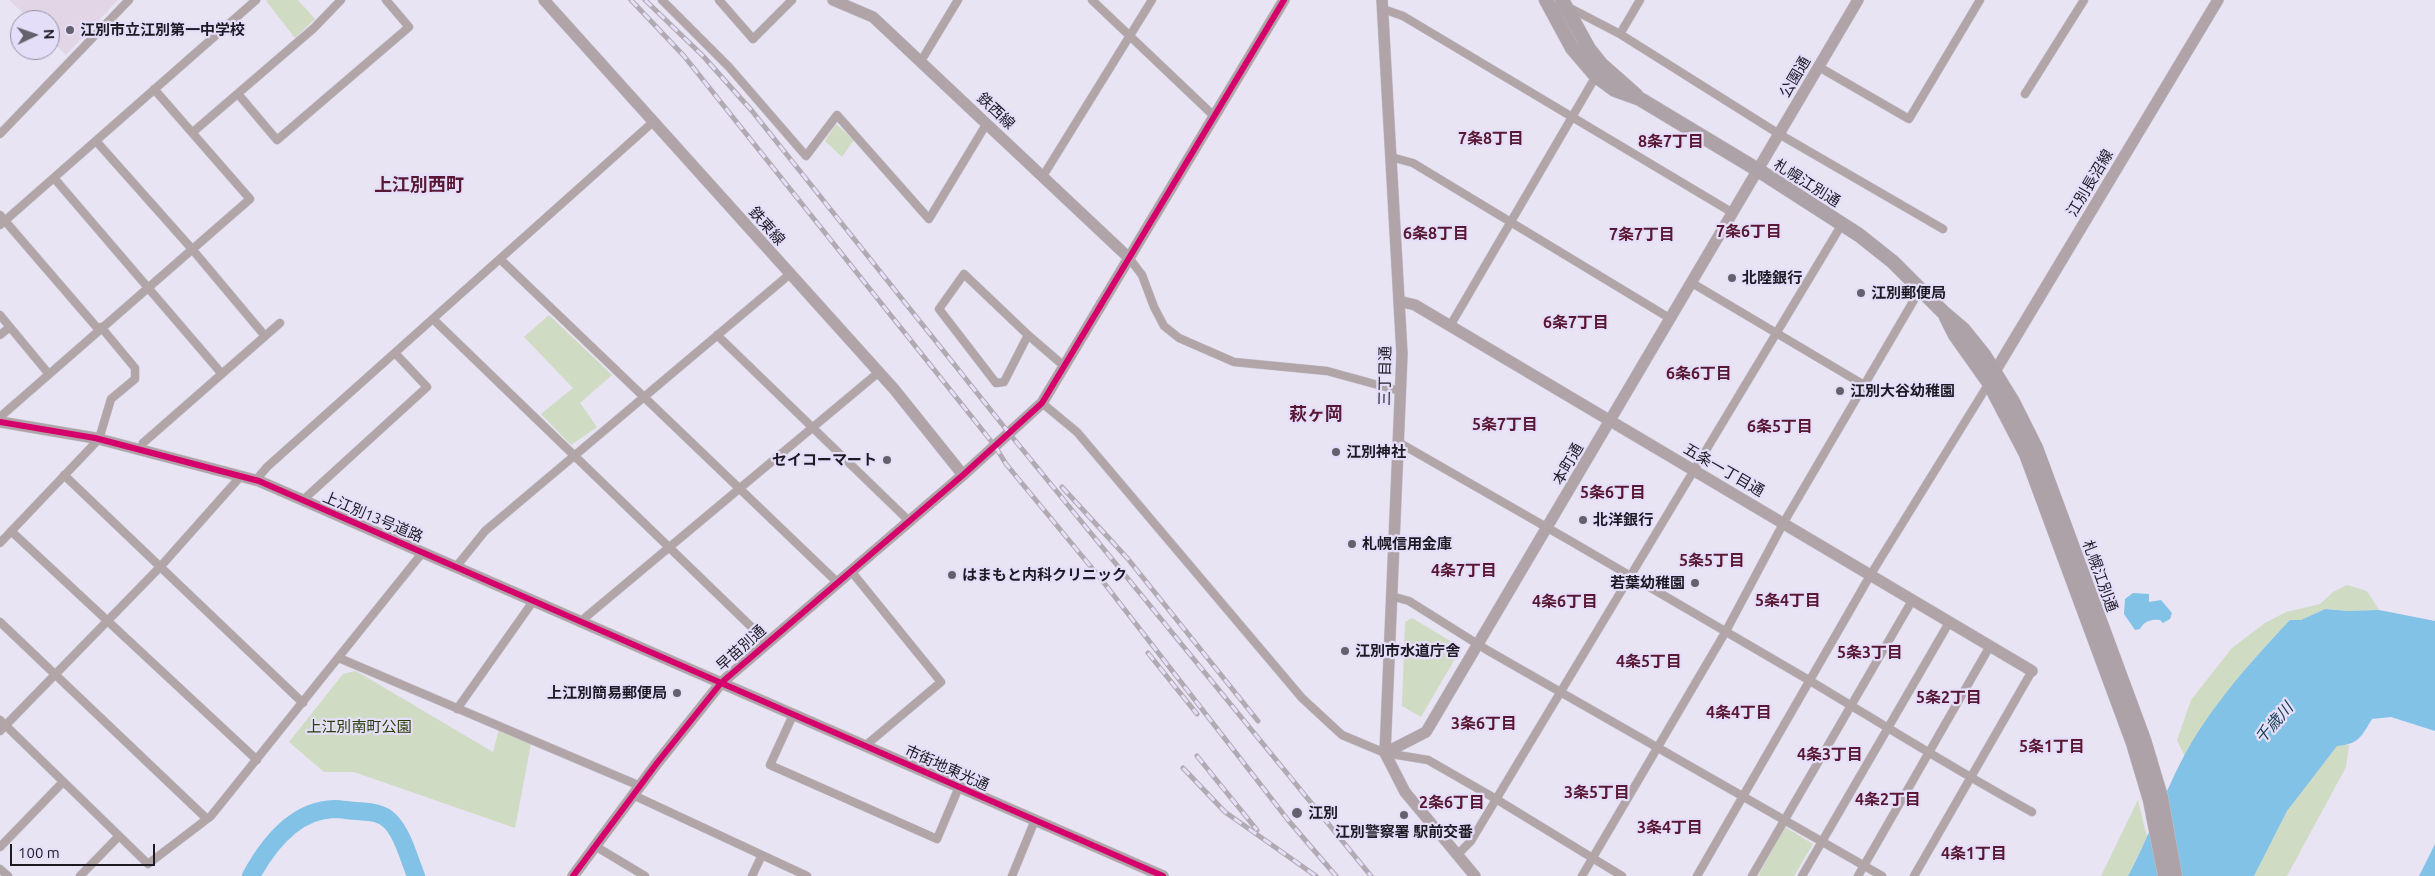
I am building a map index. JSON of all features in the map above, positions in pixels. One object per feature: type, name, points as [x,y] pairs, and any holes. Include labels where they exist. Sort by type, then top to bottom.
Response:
[{"type":"highway","name":"札幌江別通","points":[[1546,0],[1572,48],[1596,76],[1615,90],[1640,99]]},
{"type":"highway","name":"札幌江別通","points":[[1564,3],[1588,49],[1601,64],[1640,99],[1758,170],[1842,224],[1877,249],[1963,329],[1992,377],[2013,402],[2133,743],[2150,800],[2165,876]]},
{"type":"highway","name":"札幌江別通","points":[[2031,451],[2144,740],[2160,797],[2175,876]]},
{"type":"street","points":[[0,134],[129,0]]},
{"type":"street","points":[[0,543],[99,439],[111,399],[135,379],[135,368],[2,220],[54,178],[256,0]]},
{"type":"street","points":[[193,132],[314,28],[341,0]]},
{"type":"street","points":[[238,94],[277,140],[408,27],[386,0]]},
{"type":"street","name":"鉄東線","points":[[544,0],[879,372],[963,475]]},
{"type":"street","points":[[662,0],[729,67],[806,156],[837,115],[929,219],[987,123]]},
{"type":"street","points":[[719,0],[753,39],[792,0]]},
{"type":"street","name":"鉄西線","points":[[833,0],[853,4],[873,17],[1129,258]]},
{"type":"street","points":[[921,61],[958,0]]},
{"type":"street","points":[[1092,0],[1214,116]]},
{"type":"street","points":[[1043,176],[1152,0]]},
{"type":"street","name":"早苗別通","points":[[573,876],[636,791],[721,683],[963,475],[1042,402],[1284,0]]},
{"type":"street","points":[[1620,34],[1640,0]]},
{"type":"street","name":"公園通","points":[[1758,170],[1858,0]]},
{"type":"street","points":[[1819,67],[1909,119],[1980,0]]},
{"type":"street","points":[[2025,94],[2084,0]]},
{"type":"street","name":"江別長沼線","points":[[1992,377],[2218,0]]},
{"type":"street","points":[[1564,3],[1620,34],[1779,134],[1943,229]]},
{"type":"street","points":[[1382,4],[1733,213]]},
{"type":"street","name":"三丁目通","points":[[1382,4],[1402,354],[1385,753]]},
{"type":"street","points":[[1450,326],[1596,76]]},
{"type":"street","points":[[0,417],[48,373],[250,199],[154,89]]},
{"type":"street","points":[[256,480],[267,468],[653,122]]},
{"type":"street","points":[[96,141],[192,249],[265,336]]},
{"type":"street","points":[[1391,157],[1413,164],[1671,319]]},
{"type":"street","name":"本町通","points":[[1385,753],[1426,732],[1549,527],[1758,170]]},
{"type":"street","points":[[54,178],[149,286],[222,374]]},
{"type":"street","points":[[1457,855],[1471,841],[1842,224]]},
{"type":"street","points":[[1129,258],[1142,275],[1154,307],[1164,326],[1178,338],[1234,362],[1319,370],[1400,391]]},
{"type":"street","points":[[500,259],[837,582]]},
{"type":"street","points":[[456,566],[485,531],[790,274]]},
{"type":"street","points":[[1028,336],[1004,382],[996,383],[939,310],[964,274],[1028,336],[1064,366]]},
{"type":"street","points":[[1692,283],[1864,385]]},
{"type":"street","points":[[1582,876],[1726,631],[1784,522],[1920,288]]},
{"type":"street","name":"五条一丁目通","points":[[1399,301],[1415,305],[1784,522],[2032,671]]},
{"type":"street","points":[[0,315],[48,373]]},
{"type":"street","points":[[433,319],[767,642]]},
{"type":"street","points":[[140,450],[143,443],[280,323]]},
{"type":"street","points":[[0,335],[10,327]]},
{"type":"street","points":[[717,335],[909,521]]},
{"type":"street","points":[[303,500],[427,386],[395,353]]},
{"type":"street","points":[[581,621],[879,372]]},
{"type":"street","points":[[1697,876],[1871,574],[1992,377]]},
{"type":"street","points":[[1042,402],[1077,432],[1310,707],[1342,735],[1385,753],[1428,760],[1622,876]]},
{"type":"street","name":"上江別13号道路","points":[[0,422],[99,439],[256,480],[721,683]]},
{"type":"street","points":[[1398,442],[1549,527],[1970,778],[2032,812]]},
{"type":"street","points":[[64,475],[303,703]]},
{"type":"street","points":[[241,476],[161,566],[55,675],[2,726],[148,864],[207,820],[423,552]]},
{"type":"street","points":[[11,531],[257,760]]},
{"type":"street","points":[[851,570],[941,682],[865,746]]},
{"type":"street","points":[[1391,596],[1409,601],[1478,645],[1561,691],[1656,749],[1882,876]]},
{"type":"street","points":[[1752,876],[1913,599]]},
{"type":"street","points":[[457,709],[534,600]]},
{"type":"street","points":[[1802,876],[1950,621]]},
{"type":"street","points":[[0,622],[207,820]]},
{"type":"street","points":[[1858,876],[1990,646]]},
{"type":"street","points":[[339,658],[457,709],[636,791],[807,876]]},
{"type":"street","points":[[1914,876],[2032,671]]},
{"type":"street","name":"市街地東光通","points":[[721,683],[1163,876]]},
{"type":"street","points":[[794,715],[770,765],[937,839],[959,787]]},
{"type":"street","points":[[1385,753],[1405,792],[1475,876]]},
{"type":"street","points":[[0,847],[63,782]]},
{"type":"street","points":[[1012,876],[1035,820]]},
{"type":"street","points":[[80,876],[119,836]]},
{"type":"street","points":[[595,846],[646,876]]},
{"type":"street","points":[[752,876],[762,855]]},
{"type":"street","points":[[0,869],[8,876]]},
{"type":"shaded area","name":"江別市立江別第一中学校","points":[[9,0],[118,0],[66,55],[60,49],[60,10],[20,10]]},
{"type":"green space","points":[[298,0],[315,19],[295,38],[266,1]]},
{"type":"green space","points":[[836,124],[854,140],[842,157],[825,141]]},
{"type":"green space","points":[[549,315],[612,375],[580,403],[597,427],[571,445],[541,414],[573,388],[524,337]]},
{"type":"green space","points":[[2347,585],[2367,591],[2379,610],[2348,611],[2325,609],[2301,620],[2290,620],[2233,685],[2207,720],[2185,757],[2177,740],[2191,700],[2232,648],[2265,623],[2286,612],[2320,604],[2333,592]]},
{"type":"green space","points":[[1412,618],[1457,645],[1459,652],[1421,717],[1402,706],[1405,622]]},
{"type":"green space","name":"上江別南町公園","points":[[356,671],[493,752],[499,729],[531,744],[515,828],[354,772],[324,772],[289,742],[343,674]]},
{"type":"green space","points":[[2337,745],[2349,745],[2346,767],[2287,876],[2254,876],[2287,811]]},
{"type":"green space","points":[[2138,800],[2147,837],[2128,876],[2101,876]]},
{"type":"green space","points":[[1785,827],[1813,844],[1794,876],[1758,876]]},
{"type":"water","points":[[2133,593],[2149,594],[2149,602],[2161,600],[2172,613],[2170,619],[2163,623],[2160,620],[2148,621],[2140,629],[2135,630],[2124,614],[2125,599]]},
{"type":"water","name":"千歳川","points":[[2325,609],[2348,611],[2379,610],[2435,621],[2435,731],[2391,717],[2372,719],[2359,739],[2337,746],[2287,811],[2254,876],[2128,876],[2189,746],[2231,686],[2290,620],[2301,620]]},
{"type":"water","points":[[2435,844],[2435,876],[2419,876]]},
{"type":"waterway","points":[[251,876],[274,841],[295,822],[320,811],[334,809],[370,812],[379,814],[390,821],[399,833],[416,876]]},
{"type":"railway","points":[[631,0],[684,56],[995,446],[1006,464],[1101,579],[1288,820],[1336,876]]},
{"type":"railway","points":[[645,0],[703,56],[752,111],[1009,433],[1371,876]]},
{"type":"railway","points":[[1062,487],[1128,559],[1258,721]]},
{"type":"railway","points":[[1148,653],[1197,714]]},
{"type":"railway","points":[[1197,756],[1257,830]]},
{"type":"railway","points":[[1183,768],[1225,812],[1316,876]]},
{"type":"cycle path","points":[[573,876],[657,763],[721,683],[963,475],[1042,403],[1284,0]]},
{"type":"cycle path","points":[[0,422],[95,438],[259,481],[1163,876]]},
{"type":"place","name":"江別市立江別第一中学校","points":[[70,30]]},
{"type":"place","name":"北陸銀行","points":[[1732,278]]},
{"type":"place","name":"江別郵便局","points":[[1861,293]]},
{"type":"place","name":"江別大谷幼稚園","points":[[1840,391]]},
{"type":"place","name":"江別神社","points":[[1336,452]]},
{"type":"place","name":"セイコーマート","points":[[887,460]]},
{"type":"place","name":"北洋銀行","points":[[1583,520]]},
{"type":"place","name":"札幌信用金庫","points":[[1352,544]]},
{"type":"place","name":"はまもと内科クリニック","points":[[952,575]]},
{"type":"place","name":"若葉幼稚園","points":[[1695,583]]},
{"type":"place","name":"江別市水道庁舎","points":[[1345,651]]},
{"type":"place","name":"上江別簡易郵便局","points":[[677,693]]},
{"type":"place","name":"江別","points":[[1297,813]]},
{"type":"place","name":"江別警察署 駅前交番","points":[[1404,815]]},
{"type":"district","name":"7条8丁目","points":[[1491,139]]},
{"type":"district","name":"8条7丁目","points":[[1671,142]]},
{"type":"district","name":"上江別西町","points":[[419,185]]},
{"type":"district","name":"7条6丁目","points":[[1749,232]]},
{"type":"district","name":"6条8丁目","points":[[1436,234]]},
{"type":"district","name":"7条7丁目","points":[[1642,235]]},
{"type":"district","name":"6条7丁目","points":[[1576,323]]},
{"type":"district","name":"6条6丁目","points":[[1699,374]]},
{"type":"district","name":"萩ヶ岡","points":[[1316,414]]},
{"type":"district","name":"5条7丁目","points":[[1505,425]]},
{"type":"district","name":"6条5丁目","points":[[1780,427]]},
{"type":"district","name":"5条6丁目","points":[[1613,493]]},
{"type":"district","name":"5条5丁目","points":[[1712,561]]},
{"type":"district","name":"4条7丁目","points":[[1464,571]]},
{"type":"district","name":"5条4丁目","points":[[1788,601]]},
{"type":"district","name":"4条6丁目","points":[[1565,602]]},
{"type":"district","name":"5条3丁目","points":[[1870,653]]},
{"type":"district","name":"4条5丁目","points":[[1649,662]]},
{"type":"district","name":"5条2丁目","points":[[1949,698]]},
{"type":"district","name":"4条4丁目","points":[[1739,713]]},
{"type":"district","name":"3条6丁目","points":[[1484,724]]},
{"type":"district","name":"5条1丁目","points":[[2052,747]]},
{"type":"district","name":"4条3丁目","points":[[1830,755]]},
{"type":"district","name":"3条5丁目","points":[[1597,793]]},
{"type":"district","name":"4条2丁目","points":[[1888,800]]},
{"type":"district","name":"2条6丁目","points":[[1452,803]]},
{"type":"district","name":"3条4丁目","points":[[1670,828]]},
{"type":"district","name":"4条1丁目","points":[[1974,854]]}]
